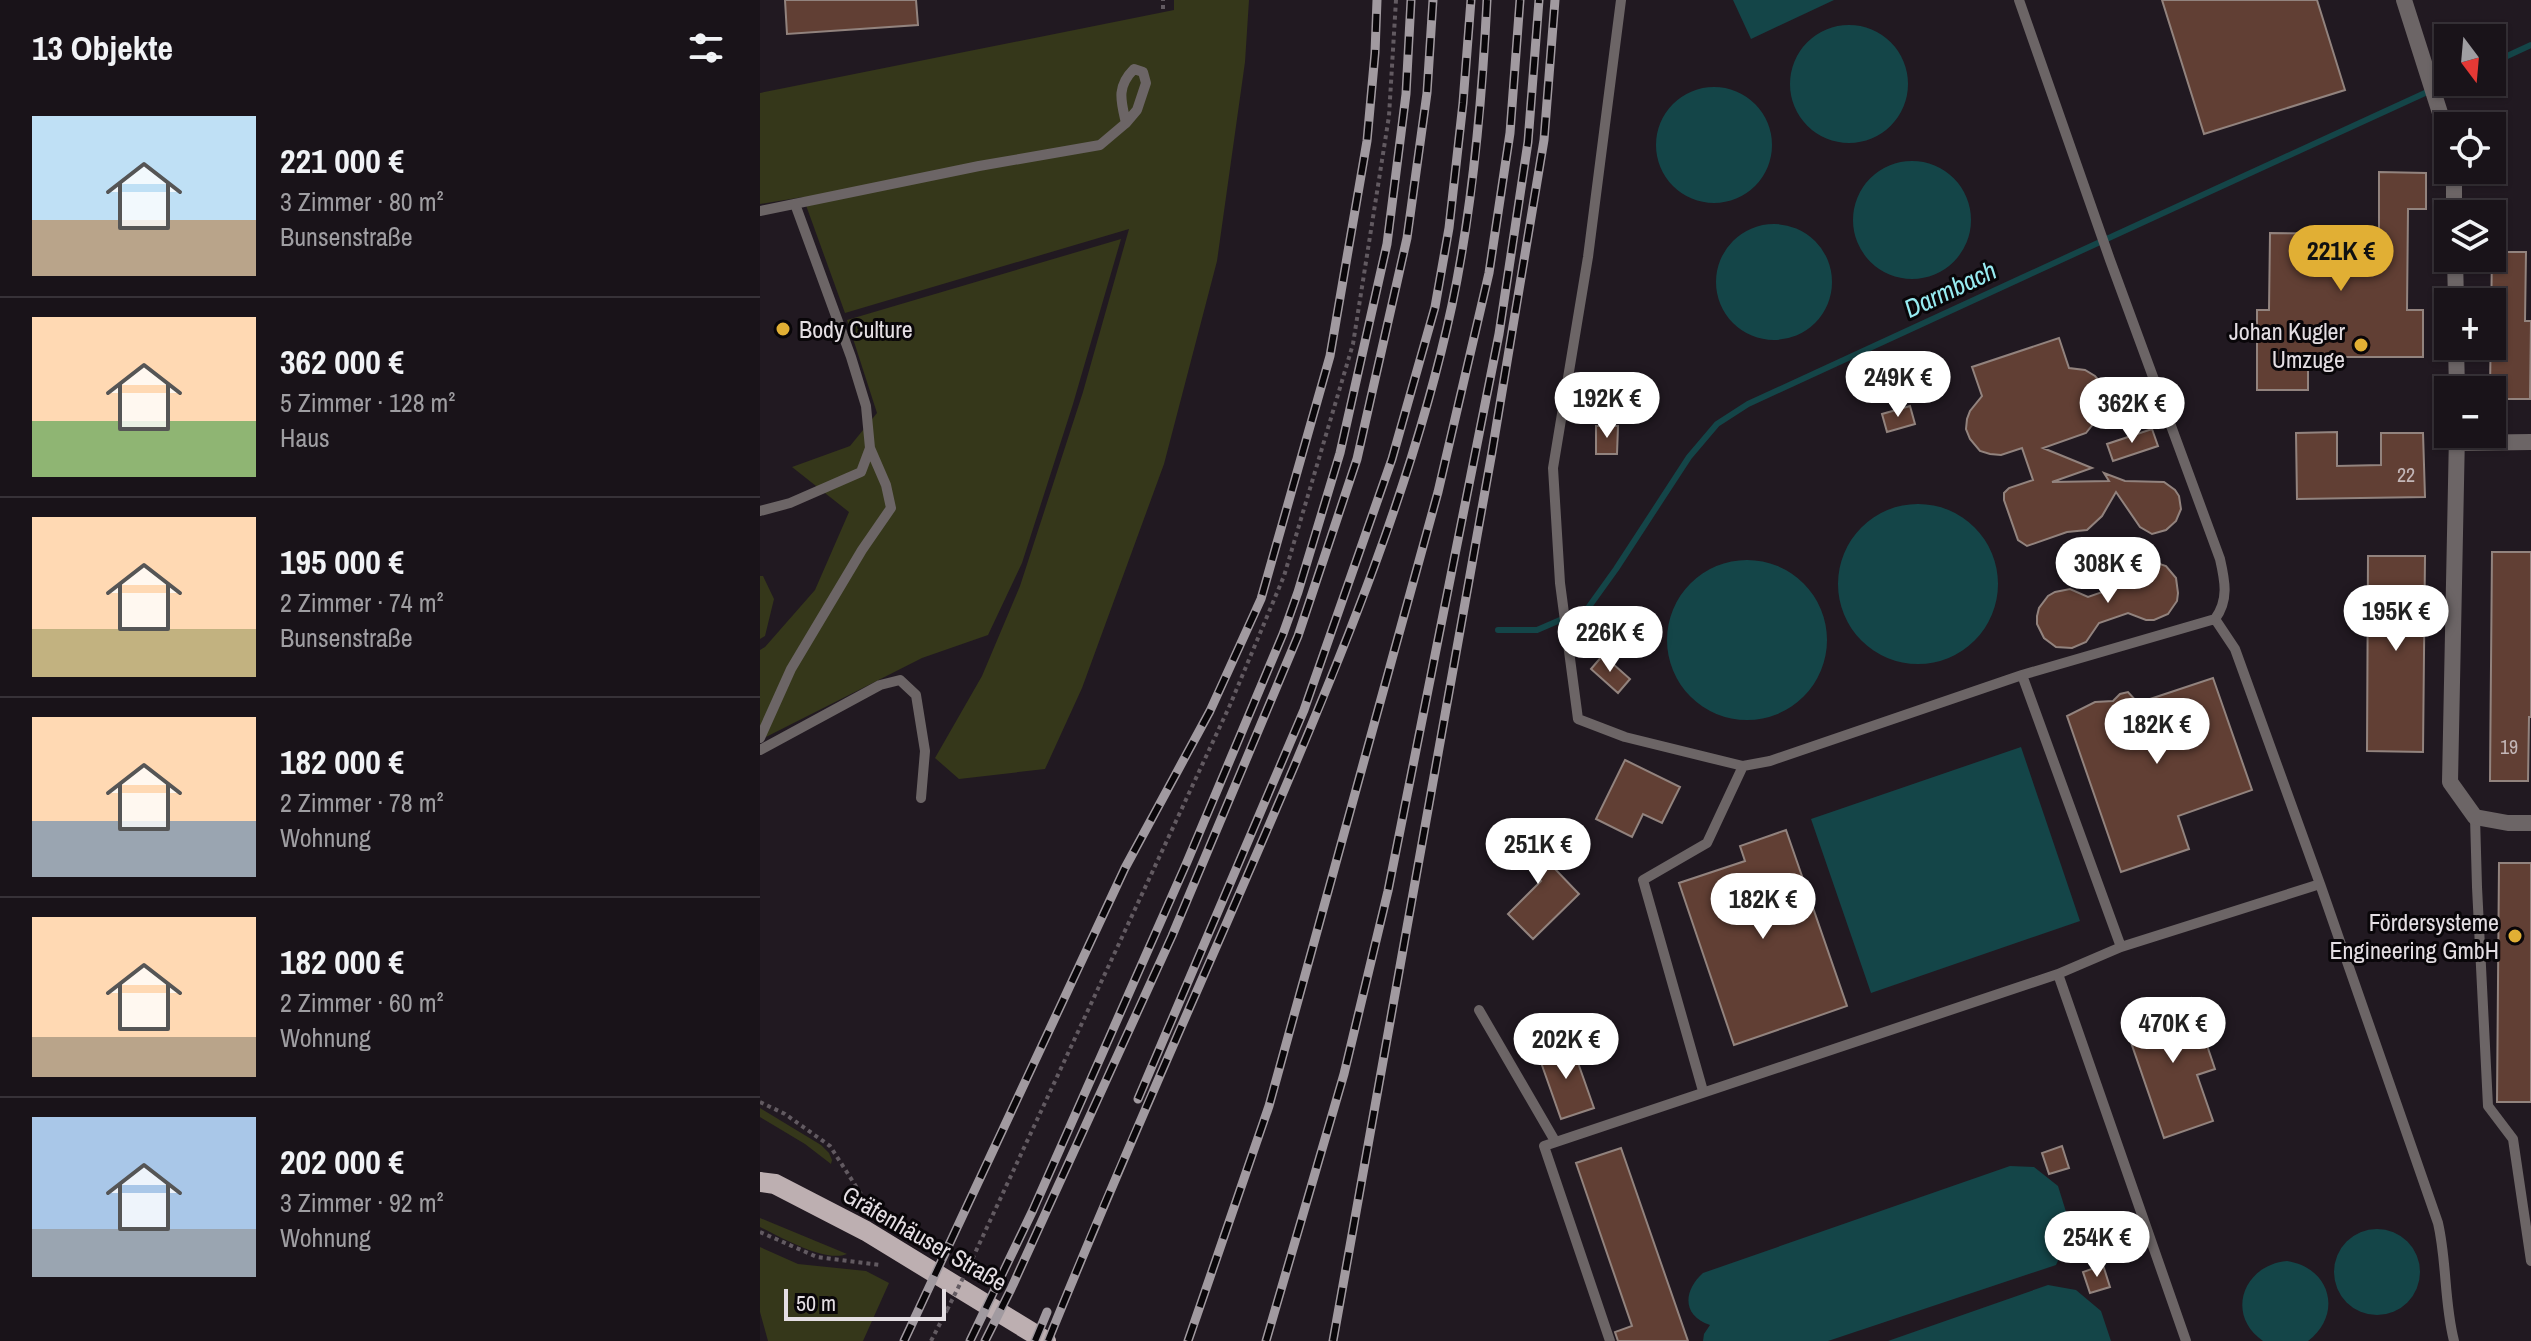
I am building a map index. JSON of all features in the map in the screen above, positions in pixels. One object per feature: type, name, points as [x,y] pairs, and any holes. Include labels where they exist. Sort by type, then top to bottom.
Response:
[{"type":"main road","name":"Gräfenhäuser Straße","points":[[760,1167],[768,1183],[866,1231],[1046,1341]]},
{"type":"street","points":[[2404,0],[2440,112]]},
{"type":"street","points":[[2506,441],[2531,442]]},
{"type":"street","points":[[2458,448],[2450,782],[2475,817],[2508,823],[2531,823]]},
{"type":"lane","points":[[1621,0],[1588,257],[1553,468],[1560,583],[1578,719],[1625,737],[1743,766],[1770,761],[2022,675],[2215,619],[2222,610],[2226,587],[2220,559],[2019,0]]},
{"type":"lane","points":[[760,211],[979,166],[1100,145],[1126,123],[1137,110],[1146,83],[1143,72],[1134,69],[1124,79],[1120,99],[1126,123]]},
{"type":"lane","points":[[760,738],[791,669],[862,550],[891,508],[886,485],[870,448],[866,406],[795,204]]},
{"type":"lane","points":[[760,511],[790,503],[861,472],[870,448]]},
{"type":"lane","points":[[2215,619],[2235,649],[2438,1223],[2443,1245],[2447,1313],[2454,1341]]},
{"type":"lane","points":[[2022,675],[2121,947]]},
{"type":"lane","points":[[760,750],[880,685],[900,680],[916,695],[925,751],[921,798]]},
{"type":"lane","points":[[1703,1091],[1643,880],[1707,843],[1743,766]]},
{"type":"lane","points":[[2475,817],[2488,1106],[2513,1139],[2531,1261]]},
{"type":"lane","points":[[1610,1341],[1544,1146],[2058,974],[2121,947],[2320,884]]},
{"type":"lane","points":[[2058,974],[2186,1341]]},
{"type":"lane","points":[[1479,1010],[1555,1141]]},
{"type":"path","points":[[1163,0],[1163,9]]},
{"type":"path","points":[[931,1341],[969,1266],[1230,705],[1284,576],[1353,344],[1389,116],[1396,0]]},
{"type":"path","points":[[760,1102],[785,1114],[830,1146],[868,1205],[880,1213]]},
{"type":"path","points":[[760,1232],[817,1257],[883,1265]]},
{"type":"green space","points":[[1174,0],[1249,0],[1245,62],[1217,261],[1164,464],[1082,688],[1045,769],[959,779],[935,758],[982,676],[1020,586],[1083,392],[1129,229],[845,313],[803,197],[760,204],[760,93],[1174,10]]},
{"type":"green space","points":[[1121,239],[1022,563],[988,635],[922,658],[760,740],[760,650],[815,590],[849,512],[792,467],[850,446],[877,413],[847,320]]},
{"type":"green space","points":[[760,576],[763,576],[774,599],[765,636],[760,639]]},
{"type":"green space","points":[[760,1108],[821,1145],[829,1153],[831,1164],[760,1117]]},
{"type":"green space","points":[[760,1218],[847,1254],[827,1255],[803,1248],[760,1227]]},
{"type":"green space","points":[[760,1247],[798,1264],[866,1271],[889,1283],[863,1341],[768,1341],[760,1312]]},
{"type":"water","points":[[1733,0],[1834,0],[1751,39]]},
{"type":"water","points":[[1849,25],[1882,35],[1898,51],[1908,84],[1898,117],[1882,133],[1849,143],[1816,133],[1800,117],[1790,84],[1800,51],[1816,35]]},
{"type":"water","points":[[1714,87],[1736,91],[1755,104],[1768,123],[1772,145],[1768,167],[1755,186],[1736,199],[1714,203],[1692,199],[1673,186],[1660,167],[1656,145],[1660,123],[1673,104],[1692,91]]},
{"type":"water","points":[[1912,161],[1935,166],[1954,178],[1966,197],[1971,220],[1966,243],[1954,262],[1935,274],[1912,279],[1889,274],[1870,262],[1858,243],[1853,220],[1858,197],[1870,178],[1889,166]]},
{"type":"water","points":[[1774,224],[1796,228],[1815,241],[1828,260],[1832,282],[1828,304],[1815,323],[1796,336],[1774,340],[1752,336],[1733,323],[1720,304],[1716,282],[1720,260],[1733,241],[1752,228]]},
{"type":"water","points":[[1918,504],[1949,510],[1974,528],[1992,553],[1998,584],[1992,615],[1974,640],[1949,658],[1918,664],[1887,658],[1862,640],[1844,615],[1838,584],[1844,553],[1862,528],[1887,510]]},
{"type":"water","points":[[1747,560],[1778,566],[1803,584],[1821,609],[1827,640],[1821,671],[1803,696],[1778,714],[1747,720],[1716,714],[1691,696],[1673,671],[1667,640],[1673,609],[1691,584],[1716,566]]},
{"type":"water","points":[[2021,747],[2080,921],[1871,993],[1811,819]]},
{"type":"water","points":[[2010,1166],[2034,1167],[2058,1186],[2072,1231],[2056,1265],[1828,1341],[1703,1341],[1710,1325],[1694,1316],[1688,1302],[1692,1287],[1703,1273]]},
{"type":"water","points":[[2377,1229],[2401,1236],[2413,1248],[2420,1272],[2413,1296],[2401,1308],[2377,1315],[2353,1308],[2341,1296],[2334,1272],[2341,1248],[2353,1236]]},
{"type":"water","points":[[2287,1261],[2302,1265],[2322,1282],[2327,1294],[2326,1318],[2308,1341],[2263,1341],[2251,1330],[2245,1318],[2242,1305],[2244,1293],[2259,1272]]},
{"type":"water","points":[[2048,1285],[2076,1290],[2101,1311],[2111,1341],[1888,1341]]},
{"type":"building","points":[[785,0],[916,0],[918,25],[787,34]]},
{"type":"building","points":[[2162,0],[2317,0],[2345,90],[2204,134]]},
{"type":"building","points":[[2379,172],[2426,173],[2426,209],[2408,209],[2407,310],[2423,310],[2423,357],[2308,357],[2308,390],[2257,390],[2257,310],[2269,310],[2270,233],[2379,234]]},
{"type":"building","points":[[2506,252],[2526,252],[2525,321],[2531,321],[2530,399],[2506,399],[2506,376],[2490,376],[2490,360],[2506,360],[2506,288],[2491,288],[2492,272],[2506,272]]},
{"type":"building","points":[[2059,338],[2069,368],[2085,370],[2095,376],[2101,383],[2105,399],[2101,414],[2086,433],[2043,448],[2092,468],[2052,482],[2109,481],[2104,473],[2125,481],[2164,482],[2179,496],[2181,509],[2176,521],[2166,530],[2152,534],[2140,527],[2116,492],[2102,516],[2087,530],[2067,532],[2027,546],[2018,540],[2004,493],[2009,488],[2033,480],[2022,448],[2001,455],[1990,454],[1980,451],[1970,439],[1966,429],[1967,419],[1982,396],[1972,367]]},
{"type":"building","points":[[1910,406],[1915,424],[1887,432],[1882,414]]},
{"type":"building","points":[[1596,426],[1618,426],[1617,454],[1596,454]]},
{"type":"building","points":[[2152,429],[2158,446],[2113,461],[2107,444]]},
{"type":"building","points":[[2337,432],[2337,466],[2381,465],[2381,433],[2423,433],[2425,497],[2297,499],[2296,433]]},
{"type":"building","points":[[2492,552],[2531,552],[2528,781],[2490,781]]},
{"type":"building","points":[[2368,556],[2425,556],[2423,752],[2367,751]]},
{"type":"building","points":[[2148,560],[2166,566],[2176,578],[2177,601],[2168,614],[2146,620],[2128,613],[2099,623],[2086,642],[2072,648],[2056,647],[2044,638],[2037,624],[2037,616],[2048,596],[2070,589],[2088,597],[2117,587],[2130,568]]},
{"type":"building","points":[[1603,655],[1630,679],[1618,693],[1591,669]]},
{"type":"building","points":[[2213,678],[2252,790],[2178,816],[2189,849],[2121,872],[2067,716],[2095,702],[2113,701],[2120,694],[2128,692],[2138,703]]},
{"type":"building","points":[[1625,760],[1680,787],[1662,823],[1643,814],[1632,837],[1596,819]]},
{"type":"building","points":[[1511,823],[1579,894],[1533,939],[1508,914],[1541,881],[1498,837]]},
{"type":"building","points":[[1786,830],[1847,1006],[1734,1045],[1679,883],[1745,861],[1740,846]]},
{"type":"building","points":[[2499,863],[2531,863],[2531,1102],[2497,1102]]},
{"type":"building","points":[[2191,998],[2215,1069],[2197,1075],[2213,1121],[2164,1138],[2124,1022]]},
{"type":"building","points":[[1571,1043],[1594,1108],[1561,1119],[1538,1054]]},
{"type":"building","points":[[2062,1146],[2069,1168],[2049,1174],[2042,1153]]},
{"type":"building","points":[[1621,1148],[1688,1341],[1618,1341],[1615,1332],[1632,1326],[1576,1163]]},
{"type":"building","points":[[2103,1265],[2110,1287],[2090,1293],[2083,1272]]},
{"type":"waterway","name":"Darmbach","points":[[2506,57],[2531,45]]},
{"type":"waterway","name":"Darmbach","points":[[1498,630],[1537,630],[1588,608],[1689,457],[1717,424],[1748,404],[2434,89]]},
{"type":"railway","points":[[904,1341],[1125,868],[1210,711],[1261,599],[1330,356],[1367,141],[1377,0]]},
{"type":"railway","points":[[970,1341],[1033,1210],[1187,862],[1298,592],[1340,453],[1387,244],[1406,94],[1411,0]]},
{"type":"railway","points":[[985,1341],[1172,936],[1298,636],[1357,459],[1407,238],[1427,93],[1433,0]]},
{"type":"railway","points":[[1138,1099],[1304,710],[1392,459],[1435,307],[1449,228],[1471,0]]},
{"type":"railway","points":[[1048,1341],[1323,696],[1397,503],[1436,371],[1466,230],[1476,153],[1487,0]]},
{"type":"railway","points":[[1188,1341],[1269,1106],[1438,492],[1489,273],[1510,133],[1520,0]]},
{"type":"railway","points":[[1266,1341],[1344,1074],[1388,891],[1499,334],[1528,142],[1539,0]]},
{"type":"railway","points":[[1333,1341],[1492,452],[1544,140],[1555,0]]},
{"type":"railway","points":[[1035,1341],[1047,1312]]},
{"type":"place","name":"Body Culture","points":[[783,329]]},
{"type":"place","name":"Johan Kugler Umzuge","points":[[2361,345]]},
{"type":"place","name":"Fördersysteme Engineering GmbH","points":[[2515,936]]}]
